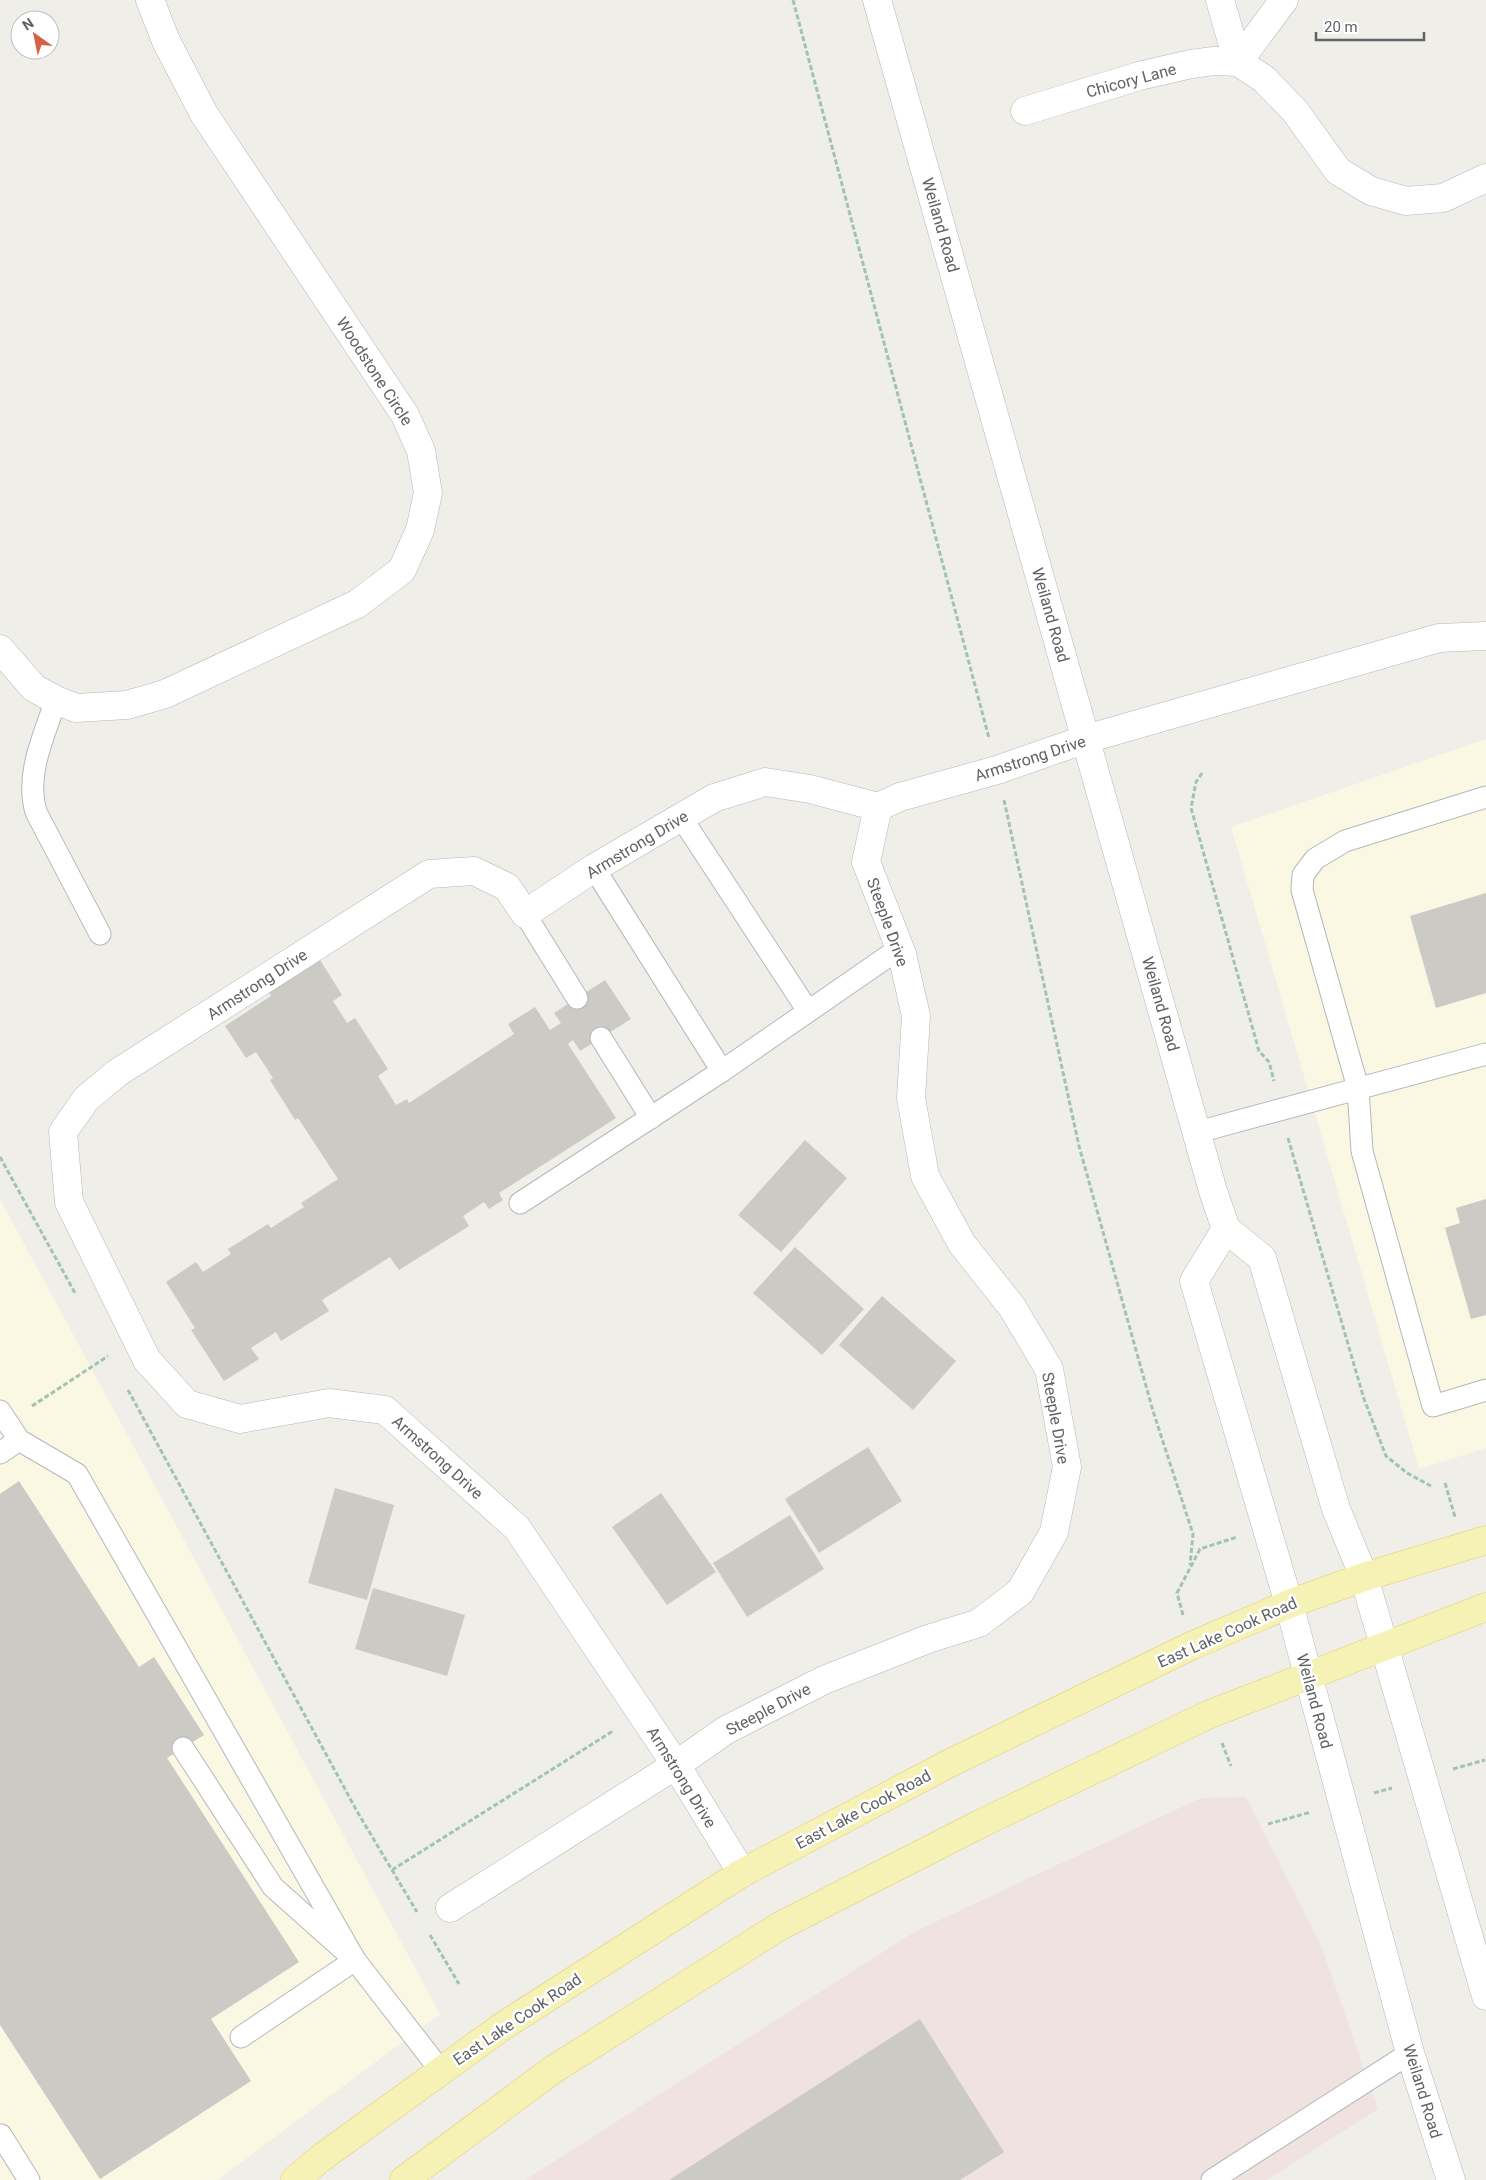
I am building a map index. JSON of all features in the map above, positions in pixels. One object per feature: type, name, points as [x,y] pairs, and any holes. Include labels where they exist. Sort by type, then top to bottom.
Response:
[{"type":"main road","name":"East Lake Cook Road","points":[[295,2180],[321,2158],[503,2026],[742,1873],[948,1764],[1193,1645],[1289,1604],[1364,1577],[1486,1540]]},
{"type":"main road","points":[[404,2180],[554,2069],[780,1926],[982,1822],[1193,1722],[1486,1607]]},
{"type":"street","name":"Woodstone Circle","points":[[0,649],[34,688],[56,700],[76,708],[127,705],[165,694],[356,604],[402,570],[420,530],[428,493],[421,451],[406,415],[204,114],[166,41],[150,0]]},
{"type":"street","name":"Weiland Road","points":[[877,0],[1226,1229],[1194,1280],[1289,1604],[1410,2054],[1451,2180]]},
{"type":"street","points":[[1220,0],[1238,62]]},
{"type":"street","points":[[1238,62],[1284,0]]},
{"type":"street","name":"Chicory Lane","points":[[1025,111],[1139,76],[1191,64],[1214,60],[1238,62],[1264,79],[1295,112],[1338,171],[1371,191],[1406,201],[1443,198],[1486,178]]},
{"type":"street","name":"Armstrong Drive","points":[[742,1873],[676,1765],[517,1528],[385,1410],[330,1403],[240,1419],[187,1404],[147,1360],[69,1202],[63,1132],[86,1099],[117,1073],[429,874],[474,871],[507,887],[525,914],[594,868],[714,798],[765,782],[810,789],[878,807],[900,797],[997,770],[1086,739],[1439,638],[1486,636]]},
{"type":"street","name":"Steeple Drive","points":[[450,1908],[676,1765],[726,1730],[824,1680],[928,1639],[979,1623],[1020,1592],[1054,1532],[1067,1467],[1049,1369],[1012,1307],[962,1244],[925,1176],[911,1098],[916,1016],[900,948],[866,862],[878,807]]},
{"type":"street","points":[[1226,1229],[1262,1258],[1336,1509],[1364,1577],[1486,1996]]},
{"type":"lane","points":[[56,700],[33,773],[31,795],[36,812],[100,934]]},
{"type":"lane","points":[[1486,797],[1344,841],[1315,859],[1303,875],[1302,890],[1358,1088],[1362,1151],[1433,1406],[1486,1390]]},
{"type":"lane","points":[[681,817],[808,1011]]},
{"type":"lane","points":[[594,868],[722,1071]]},
{"type":"lane","points":[[525,914],[577,998]]},
{"type":"lane","points":[[520,1203],[722,1071],[900,948]]},
{"type":"lane","points":[[602,1038],[651,1118]]},
{"type":"lane","points":[[1198,1132],[1486,1054]]},
{"type":"lane","points":[[2,1418],[19,1440],[77,1474],[355,1960],[441,2071]]},
{"type":"lane","points":[[0,1453],[19,1440]]},
{"type":"lane","points":[[183,1748],[273,1887],[355,1960]]},
{"type":"lane","points":[[241,2037],[355,1960]]},
{"type":"lane","points":[[1212,2180],[1410,2054]]},
{"type":"lane","points":[[0,2134],[29,2180]]},
{"type":"path","points":[[0,1157],[76,1295]]},
{"type":"path","points":[[104,1347],[114,1364]]},
{"type":"path","points":[[2,1418],[109,1355]]},
{"type":"path","points":[[123,1381],[358,1812],[420,1917]]},
{"type":"path","points":[[392,1870],[641,1713]]},
{"type":"path","points":[[1268,1824],[1486,1760]]},
{"type":"path","points":[[429,1932],[459,1984]]},
{"type":"shaded area","points":[[1486,739],[1486,1448],[1419,1469],[1231,827]]},
{"type":"shaded area","points":[[0,1199],[440,2014],[218,2180],[0,2180]]},
{"type":"shaded area","points":[[1246,1797],[1322,1948],[1378,2109],[1267,2180],[525,2180],[916,1931],[1201,1798]]},
{"type":"building","points":[[1486,893],[1486,993],[1436,1008],[1410,916]]},
{"type":"building","points":[[320,960],[342,995],[333,1001],[347,1023],[355,1018],[388,1069],[378,1076],[396,1105],[407,1099],[409,1103],[514,1034],[508,1024],[535,1007],[550,1030],[561,1023],[554,1013],[605,980],[631,1019],[580,1051],[573,1040],[568,1044],[616,1118],[499,1193],[503,1200],[489,1209],[484,1202],[463,1216],[469,1226],[399,1270],[390,1257],[322,1300],[329,1311],[281,1341],[276,1332],[251,1348],[259,1359],[224,1381],[191,1330],[195,1328],[166,1282],[196,1262],[203,1272],[231,1254],[228,1249],[268,1224],[271,1228],[304,1207],[301,1203],[338,1179],[298,1118],[295,1120],[270,1080],[273,1078],[256,1052],[246,1058],[225,1026],[271,996],[269,992]]},
{"type":"building","points":[[805,1140],[847,1178],[781,1252],[738,1215]]},
{"type":"building","points":[[1486,1199],[1486,1315],[1471,1319],[1445,1228],[1460,1223],[1456,1208]]},
{"type":"building","points":[[795,1247],[864,1309],[822,1355],[753,1293]]},
{"type":"building","points":[[882,1296],[956,1361],[913,1410],[839,1345]]},
{"type":"building","points":[[868,1447],[902,1501],[819,1553],[785,1499]]},
{"type":"building","points":[[19,1481],[139,1667],[154,1657],[204,1735],[167,1758],[299,1962],[211,2019],[251,2081],[100,2179],[0,2025],[0,1494]]},
{"type":"building","points":[[335,1488],[394,1505],[367,1600],[308,1583]]},
{"type":"building","points":[[661,1493],[716,1572],[667,1605],[612,1527]]},
{"type":"building","points":[[790,1515],[824,1569],[747,1617],[713,1563]]},
{"type":"building","points":[[373,1588],[465,1615],[447,1676],[355,1649]]},
{"type":"building","points":[[920,2019],[1004,2152],[960,2180],[669,2180]]}]
